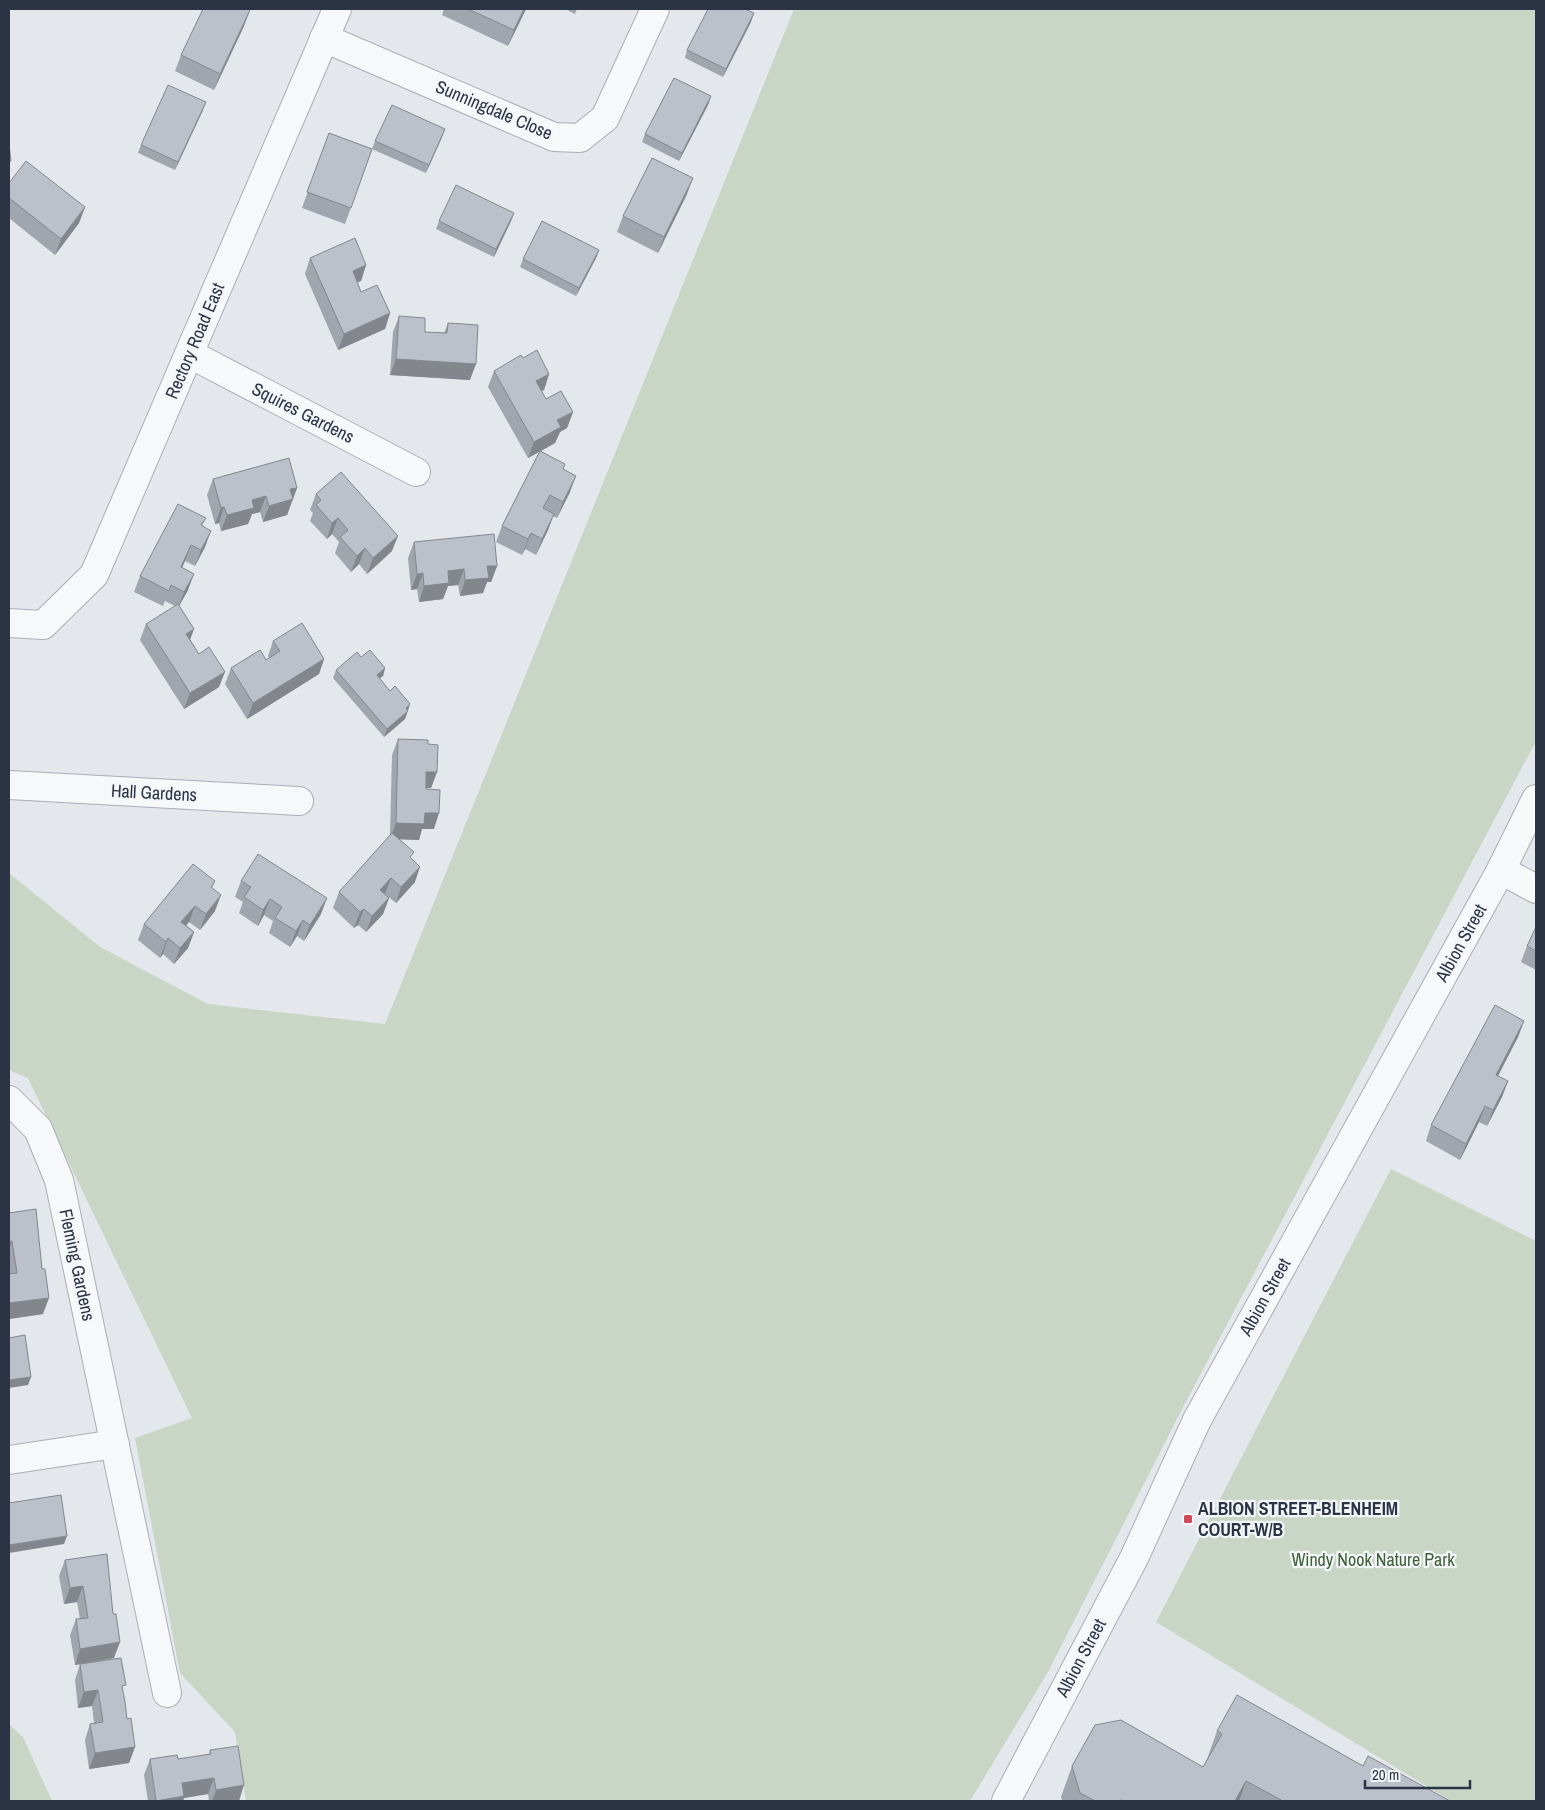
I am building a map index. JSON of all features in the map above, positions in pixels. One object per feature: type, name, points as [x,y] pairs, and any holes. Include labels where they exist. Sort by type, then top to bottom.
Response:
[{"type":"street","name":"Rectory Road East","points":[[9,623],[43,625],[94,575],[337,9]]},
{"type":"street","name":"Sunningdale Close","points":[[324,38],[554,137],[580,138],[605,118],[656,9]]},
{"type":"street","name":"Squires Gardens","points":[[190,354],[416,472]]},
{"type":"street","name":"Hall Gardens","points":[[9,785],[299,801]]},
{"type":"street","name":"Albion Street","points":[[1006,1801],[1134,1558],[1197,1420],[1501,870],[1536,799]]},
{"type":"street","points":[[1501,870],[1536,889]]},
{"type":"street","name":"Fleming Gardens","points":[[9,1100],[38,1129],[58,1180],[167,1693]]},
{"type":"street","points":[[9,1460],[115,1444]]},
{"type":"green space","points":[[794,9],[1536,9],[1536,741],[1179,1415],[1048,1672],[970,1801],[246,1801],[235,1732],[180,1673],[135,1438],[192,1418],[28,1078],[9,1070],[9,873],[100,947],[208,1004],[385,1024]]},
{"type":"green space","name":"Windy Nook Nature Park","points":[[1391,1169],[1536,1241],[1536,1801],[1451,1801],[1156,1622]]},
{"type":"green space","points":[[9,1724],[23,1737],[52,1801],[9,1801]]},
{"type":"building","points":[[203,9],[250,10],[220,74],[181,55]]},
{"type":"building","points":[[468,9],[524,9],[514,30]]},
{"type":"building","points":[[708,9],[745,9],[754,13],[726,69],[687,50]]},
{"type":"building","points":[[674,78],[711,96],[682,153],[645,134]]},
{"type":"building","points":[[168,85],[206,102],[178,162],[141,145]]},
{"type":"building","points":[[392,105],[445,129],[429,165],[375,141]]},
{"type":"building","points":[[329,133],[372,149],[351,208],[307,192]]},
{"type":"building","points":[[9,145],[11,161],[9,161]]},
{"type":"building","points":[[652,158],[693,178],[664,237],[623,216]]},
{"type":"building","points":[[26,161],[85,207],[61,239],[9,198],[9,183]]},
{"type":"building","points":[[456,185],[514,213],[496,249],[439,221]]},
{"type":"building","points":[[542,221],[599,250],[579,288],[523,259]]},
{"type":"building","points":[[355,238],[366,265],[353,271],[361,292],[377,285],[390,313],[344,334],[310,258]]},
{"type":"building","points":[[399,316],[425,318],[425,332],[447,333],[448,323],[478,325],[476,364],[396,359]]},
{"type":"building","points":[[537,350],[549,374],[536,381],[546,399],[561,391],[573,412],[557,420],[561,427],[534,442],[494,371],[521,355],[523,358]]},
{"type":"building","points":[[540,451],[565,464],[563,469],[576,476],[563,502],[550,495],[543,508],[554,514],[542,539],[531,533],[528,539],[502,526]]},
{"type":"building","points":[[289,458],[297,488],[290,489],[293,499],[269,506],[266,496],[252,500],[254,508],[227,515],[224,507],[221,508],[213,479]]},
{"type":"building","points":[[341,472],[398,536],[373,558],[365,548],[357,556],[340,537],[348,530],[338,518],[332,523],[316,505],[321,500],[316,494]]},
{"type":"building","points":[[178,504],[206,518],[201,525],[211,531],[201,550],[191,545],[181,567],[194,574],[184,592],[171,585],[169,591],[140,576]]},
{"type":"building","points":[[494,534],[497,566],[487,566],[489,578],[465,580],[464,569],[448,571],[449,583],[424,586],[423,573],[417,574],[414,542]]},
{"type":"building","points":[[178,604],[194,629],[186,634],[199,654],[209,647],[225,672],[190,693],[146,624]]},
{"type":"building","points":[[302,623],[324,659],[253,703],[231,668],[260,650],[266,660],[280,651],[273,641]]},
{"type":"building","points":[[370,650],[385,668],[377,675],[390,691],[395,686],[410,704],[406,708],[408,711],[387,729],[336,670],[357,652],[361,657]]},
{"type":"building","points":[[398,739],[428,740],[428,744],[438,745],[437,772],[426,772],[426,789],[440,790],[439,813],[425,813],[424,824],[396,823]]},
{"type":"building","points":[[392,833],[414,852],[410,857],[420,867],[401,887],[391,878],[380,890],[389,898],[372,916],[364,909],[360,912],[339,892]]},
{"type":"building","points":[[258,854],[327,898],[310,925],[303,920],[296,931],[275,918],[282,907],[270,899],[263,910],[244,897],[251,887],[241,881]]},
{"type":"building","points":[[193,864],[215,881],[211,887],[221,895],[206,914],[195,906],[181,922],[194,932],[180,948],[168,938],[166,942],[144,924]]},
{"type":"building","points":[[1536,927],[1536,951],[1527,946]]},
{"type":"building","points":[[1495,1005],[1524,1021],[1496,1075],[1508,1081],[1493,1110],[1485,1106],[1466,1144],[1431,1125]]},
{"type":"building","points":[[36,1209],[42,1269],[45,1269],[49,1298],[9,1303],[9,1274],[17,1273],[12,1241],[9,1242],[9,1213]]},
{"type":"building","points":[[25,1335],[31,1377],[9,1380],[9,1338]]},
{"type":"building","points":[[61,1495],[67,1536],[9,1545],[9,1503]]},
{"type":"building","points":[[107,1554],[113,1614],[116,1614],[120,1642],[80,1649],[76,1619],[88,1618],[83,1586],[70,1588],[65,1560]]},
{"type":"building","points":[[121,1658],[126,1685],[122,1686],[127,1719],[131,1718],[135,1747],[95,1753],[90,1724],[103,1722],[98,1690],[84,1692],[80,1664]]},
{"type":"building","points":[[1237,1695],[1363,1766],[1368,1756],[1450,1801],[1283,1801],[1246,1781],[1235,1801],[1095,1801],[1080,1793],[1072,1766],[1095,1725],[1121,1720],[1203,1767],[1222,1734],[1217,1731]]},
{"type":"building","points":[[238,1746],[244,1785],[216,1790],[214,1778],[182,1783],[184,1796],[156,1801],[150,1759],[177,1755],[178,1759],[211,1754],[210,1750]]},
{"type":"place","name":"ALBION STREET-BLENHEIM COURT-W/B","points":[[1188,1519]]}]
